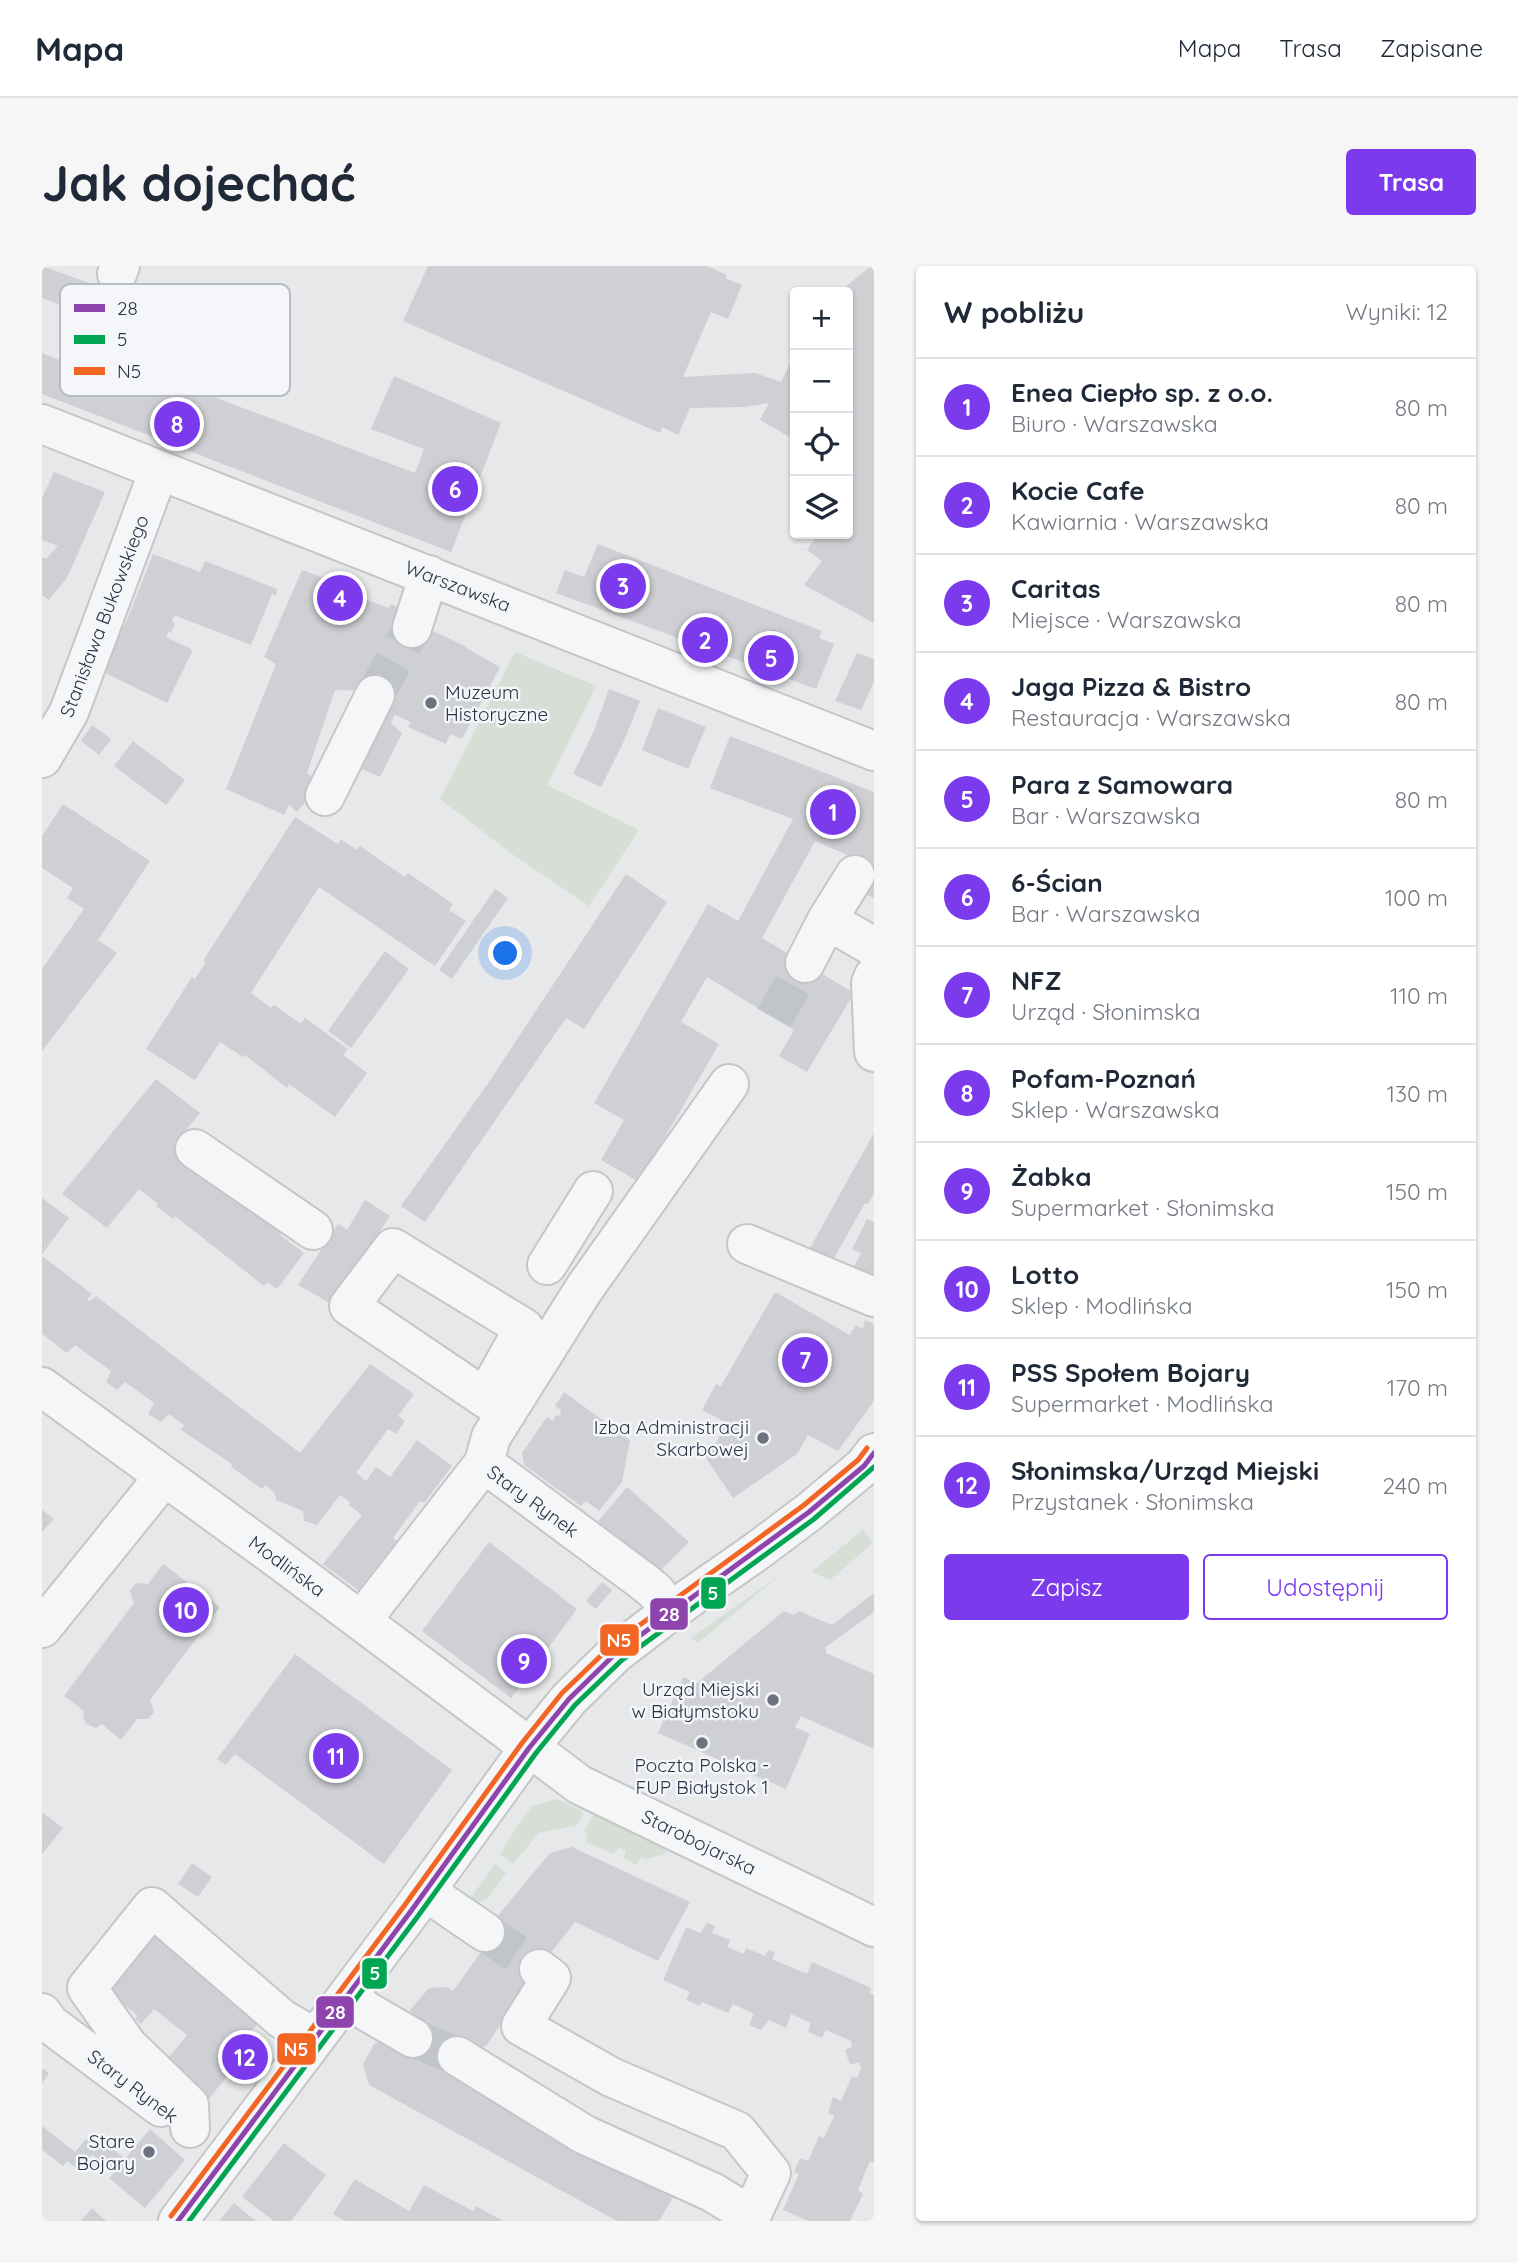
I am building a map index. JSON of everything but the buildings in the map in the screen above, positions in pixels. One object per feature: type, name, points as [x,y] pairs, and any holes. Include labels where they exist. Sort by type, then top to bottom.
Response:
[{"type":"street","name":"Warszawska","points":[[42,424],[874,751]]},
{"type":"street","name":"Stanisława Bukowskiego","points":[[42,758],[69,712],[159,470]]},
{"type":"street","points":[[412,628],[429,575]]},
{"type":"street","points":[[325,796],[375,695]]},
{"type":"street","points":[[805,963],[827,920],[855,875]]},
{"type":"street","points":[[827,920],[873,969],[874,1052]]},
{"type":"street","points":[[484,1463],[496,1405],[584,1289],[729,1084]]},
{"type":"street","points":[[195,1149],[313,1230]]},
{"type":"street","points":[[547,1265],[593,1191]]},
{"type":"street","points":[[747,1244],[874,1297]]},
{"type":"street","name":"Modlińska","points":[[42,1387],[361,1620],[529,1748]]},
{"type":"street","points":[[178,2221],[529,1748],[569,1699],[616,1653],[809,1512],[864,1466],[874,1453]]},
{"type":"street","name":"Stary Rynek","points":[[361,1620],[484,1463],[650,1587],[671,1611]]},
{"type":"street","points":[[42,1628],[164,1477]]},
{"type":"street","name":"Starobojarska","points":[[529,1748],[580,1784],[874,1927]]},
{"type":"street","points":[[425,1891],[485,1932]]},
{"type":"street","points":[[190,2128],[189,2105],[128,2046],[87,1988],[152,1907],[282,2019],[315,2038]]},
{"type":"street","points":[[457,2056],[585,2135],[712,2192],[751,2216],[771,2173],[737,2132],[611,2077],[521,2026],[551,1978],[539,1969]]},
{"type":"street","points":[[346,1996],[413,2038]]},
{"type":"street","name":"Stary Rynek","points":[[42,2013],[50,2024],[227,2156]]},
{"type":"shaded area","points":[[515,652],[596,686],[547,785],[639,830],[589,906],[512,854],[440,799]]},
{"type":"shaded area","points":[[863,1530],[873,1543],[830,1580],[811,1572]]},
{"type":"shaded area","points":[[779,1576],[698,1643],[691,1638]]},
{"type":"shaded area","points":[[557,1799],[582,1811],[583,1816],[577,1825],[539,1833],[513,1864],[500,1855],[532,1806]]},
{"type":"shaded area","points":[[595,1812],[662,1844],[667,1853],[648,1859],[641,1857],[636,1865],[624,1858],[626,1851],[619,1847],[614,1854],[585,1842],[588,1834],[584,1832]]},
{"type":"shaded area","points":[[495,1864],[506,1873],[488,1898],[478,1903],[470,1899]]},
{"type":"tunnel","points":[[375,695],[412,628]]},
{"type":"tunnel","points":[[774,1018],[805,963]]},
{"type":"tunnel","points":[[485,1932],[539,1969]]},
{"type":"tunnel","points":[[413,2038],[457,2056]]},
{"type":"transit line","name":"N5","points":[[171,2216],[562,1693],[611,1646],[804,1505],[858,1460],[867,1448]]},
{"type":"transit line","name":"28","points":[[178,2221],[411,1911],[529,1748],[569,1699],[616,1653],[809,1512],[864,1466],[874,1453]]},
{"type":"transit line","name":"5","points":[[189,2221],[418,1916],[536,1753],[575,1705],[622,1660],[814,1519],[874,1467]]},
{"type":"place","name":"Pofam-Poznań","points":[[177,424]]},
{"type":"place","name":"6-Ścian","points":[[455,489]]},
{"type":"place","name":"Caritas","points":[[623,586]]},
{"type":"place","name":"Jaga Pizza & Bistro","points":[[340,598]]},
{"type":"place","name":"Kocie Cafe","points":[[705,640]]},
{"type":"place","name":"Para z Samowara","points":[[771,658]]},
{"type":"place","name":"Muzeum Historyczne","points":[[431,703]]},
{"type":"place","name":"Enea Ciepło sp. z o.o.","points":[[833,812]]},
{"type":"place","name":"NFZ","points":[[805,1360]]},
{"type":"place","name":"Izba Administracji Skarbowej","points":[[763,1438]]},
{"type":"place","name":"Lotto","points":[[186,1610]]},
{"type":"place","name":"Żabka","points":[[524,1661]]},
{"type":"place","name":"Urząd Miejski w Białymstoku","points":[[773,1700]]},
{"type":"place","name":"Poczta Polska - FUP Białystok 1","points":[[702,1743]]},
{"type":"place","name":"PSS Społem Bojary","points":[[336,1756]]},
{"type":"place","name":"Słonimska/Urząd Miejski","points":[[245,2057]]},
{"type":"place","name":"Stare Bojary","points":[[149,2152]]}]
